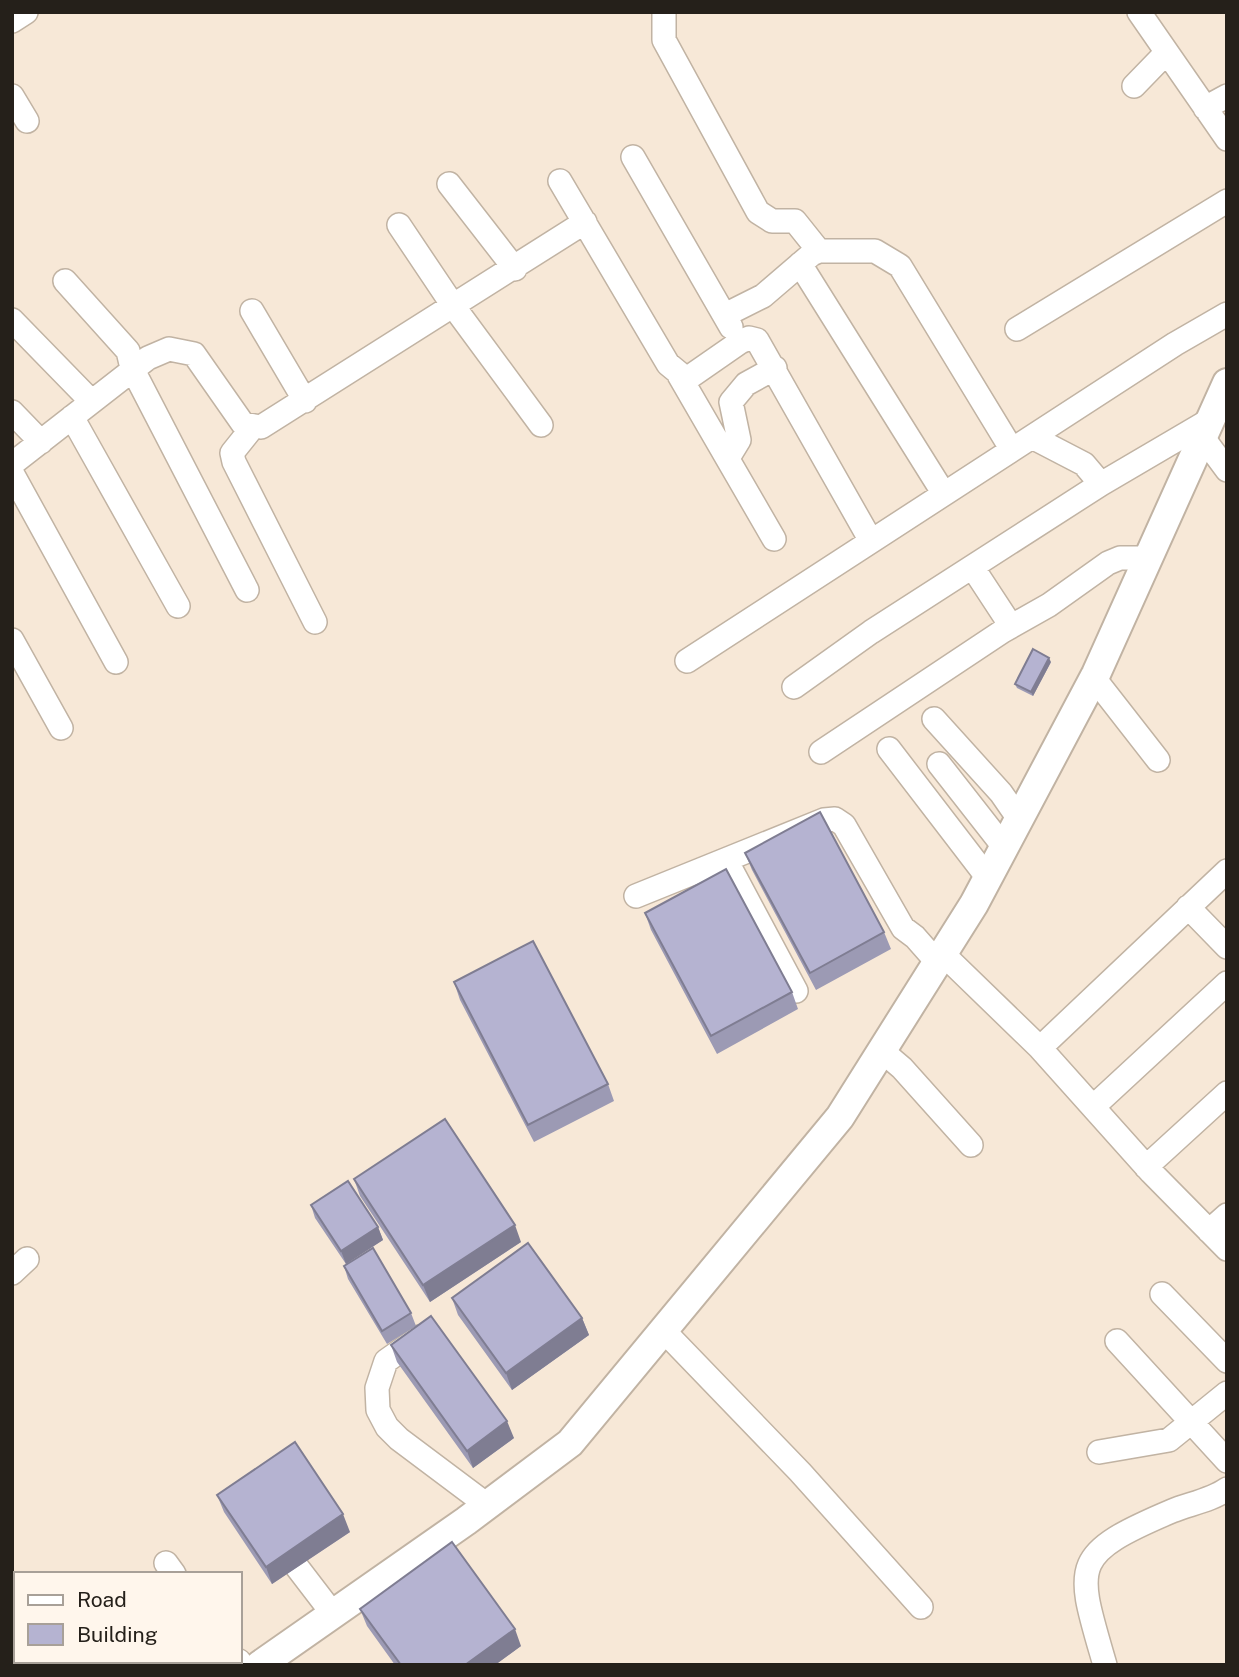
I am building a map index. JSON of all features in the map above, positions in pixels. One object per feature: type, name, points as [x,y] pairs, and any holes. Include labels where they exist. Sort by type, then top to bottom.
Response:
[{"type":"main road","points":[[260,1665],[570,1443],[841,1117],[988,878],[1094,678],[1226,385]]},
{"type":"street","points":[[12,21],[26,12]]},
{"type":"street","points":[[664,12],[664,40],[758,212],[772,221],[795,221],[819,251]]},
{"type":"street","points":[[1139,12],[1227,139]]},
{"type":"street","points":[[1134,86],[1166,53]]},
{"type":"street","points":[[12,96],[27,121]]},
{"type":"street","points":[[1205,108],[1227,96]]},
{"type":"street","points":[[633,157],[740,342]]},
{"type":"street","points":[[560,180],[668,364],[679,375],[774,539]]},
{"type":"street","points":[[449,184],[515,269]]},
{"type":"street","points":[[1017,329],[1227,201]]},
{"type":"street","points":[[12,464],[132,368],[169,349],[194,354],[243,424],[252,428],[261,427],[586,222]]},
{"type":"street","points":[[399,225],[454,307],[541,425]]},
{"type":"street","points":[[725,315],[763,296],[819,251],[876,251],[894,259],[1012,450]]},
{"type":"street","points":[[800,264],[944,494]]},
{"type":"street","points":[[65,281],[128,351],[132,368],[247,590]]},
{"type":"street","points":[[252,311],[305,401]]},
{"type":"street","points":[[687,661],[1227,314]]},
{"type":"street","points":[[12,320],[91,401]]},
{"type":"street","points":[[679,375],[691,376],[740,342],[750,338],[757,340],[871,541]]},
{"type":"street","points":[[728,458],[739,440],[731,402],[746,384],[775,368]]},
{"type":"street","points":[[12,412],[41,442]]},
{"type":"street","points":[[72,417],[178,606]]},
{"type":"street","points":[[794,687],[848,648],[1101,484],[1205,427],[1227,470]]},
{"type":"street","points":[[252,428],[232,453],[234,462],[315,622]]},
{"type":"street","points":[[1032,437],[1076,458],[1101,484]]},
{"type":"street","points":[[12,473],[116,662]]},
{"type":"street","points":[[821,752],[1011,626],[1049,606],[1108,563],[1120,558],[1147,558]]},
{"type":"street","points":[[973,568],[1011,626]]},
{"type":"street","points":[[12,640],[61,728]]},
{"type":"street","points":[[1094,678],[1158,760]]},
{"type":"street","points":[[934,719],[1002,793],[1019,819]]},
{"type":"street","points":[[889,749],[988,878]]},
{"type":"street","points":[[939,764],[1004,847]]},
{"type":"street","points":[[636,896],[824,820],[835,819],[844,825],[902,928],[940,958],[1040,1048],[1146,1167],[1227,1249]]},
{"type":"street","points":[[726,860],[796,991]]},
{"type":"street","points":[[1040,1048],[1227,871]]},
{"type":"street","points":[[1188,907],[1227,947]]},
{"type":"street","points":[[1093,1107],[1227,983]]},
{"type":"street","points":[[882,1051],[902,1068],[971,1145]]},
{"type":"street","points":[[1146,1167],[1227,1093]]},
{"type":"street","points":[[1209,1231],[1227,1215]]},
{"type":"street","points":[[1162,1294],[1227,1361]]},
{"type":"street","points":[[430,1329],[386,1361],[377,1388],[379,1410],[387,1427],[399,1439],[487,1505]]},
{"type":"street","points":[[663,1330],[800,1472],[921,1607]]},
{"type":"street","points":[[1116,1340],[1227,1461]]},
{"type":"street","points":[[1099,1452],[1169,1440],[1227,1392]]},
{"type":"street","points":[[1105,1665],[1086,1598],[1084,1576],[1097,1549],[1170,1512],[1227,1489]]},
{"type":"street","points":[[297,1567],[333,1614]]},
{"type":"building","points":[[1033,649],[1049,658],[1031,692],[1015,684]]},
{"type":"building","points":[[820,812],[884,932],[810,973],[745,853]]},
{"type":"building","points":[[726,869],[792,992],[711,1036],[645,913]]},
{"type":"building","points":[[533,941],[608,1084],[528,1125],[454,982]]},
{"type":"building","points":[[445,1119],[515,1225],[423,1285],[354,1179]]},
{"type":"building","points":[[348,1181],[378,1227],[341,1251],[311,1205]]},
{"type":"building","points":[[528,1243],[582,1318],[506,1373],[452,1298]]},
{"type":"building","points":[[373,1248],[411,1313],[382,1331],[344,1266]]},
{"type":"building","points":[[431,1316],[507,1421],[467,1451],[391,1345]]},
{"type":"building","points":[[295,1442],[343,1514],[266,1567],[217,1495]]},
{"type":"building","points":[[452,1542],[515,1629],[465,1665],[401,1665],[360,1609]]}]
